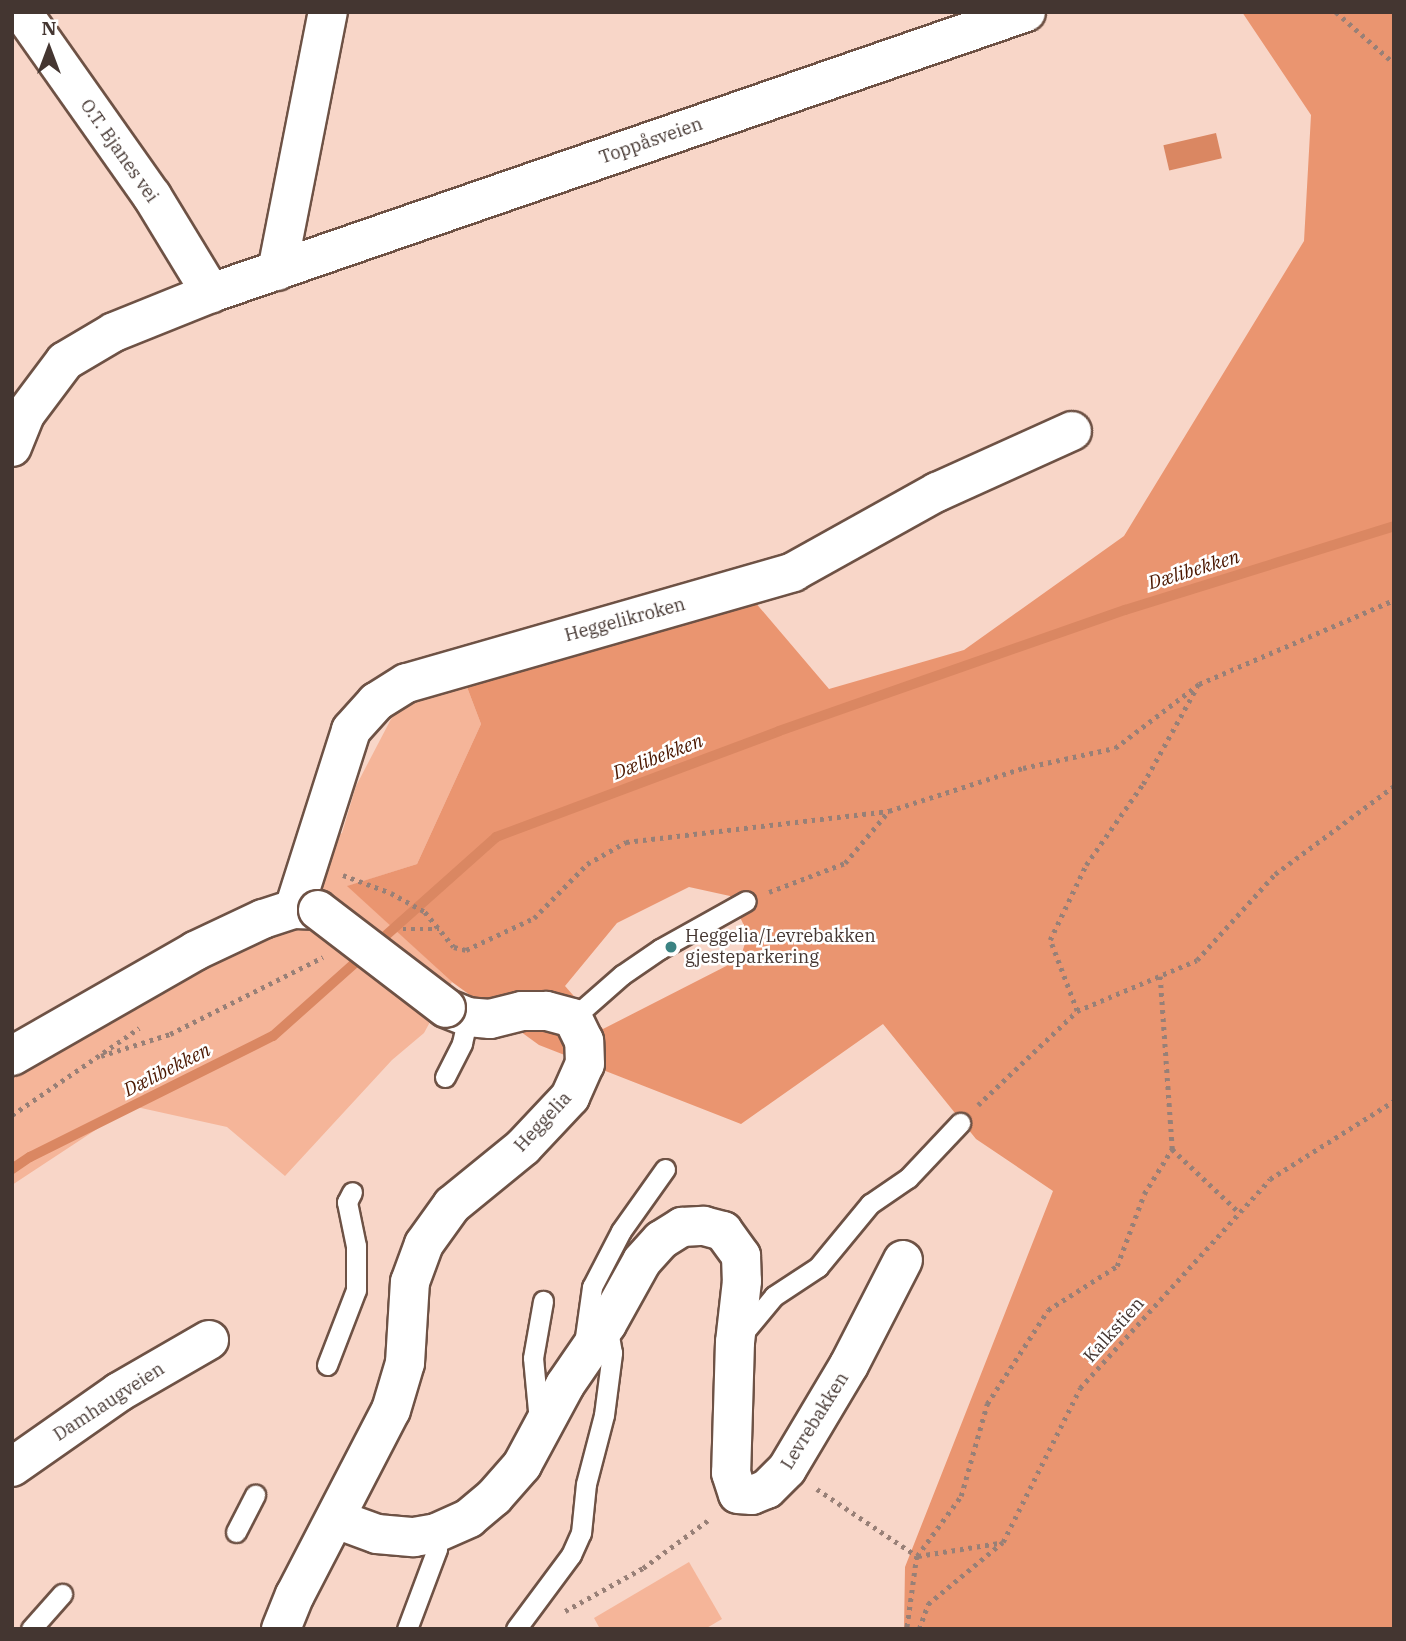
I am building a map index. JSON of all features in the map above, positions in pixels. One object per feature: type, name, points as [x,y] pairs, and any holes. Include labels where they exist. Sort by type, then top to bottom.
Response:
[{"type":"street","name":"O.T. Bjanes vei","points":[[22,12],[152,196],[211,293]]},
{"type":"street","points":[[277,271],[328,12]]},
{"type":"street","name":"Toppåsveien","points":[[12,447],[26,413],[65,361],[114,332],[211,293],[1026,12]]},
{"type":"street","name":"Heggelikroken","points":[[306,909],[309,862],[351,730],[376,702],[407,683],[793,572],[937,492],[1072,431]]},
{"type":"street","points":[[12,1056],[195,951],[263,919],[306,909],[457,1012],[490,1019],[522,1011],[546,1011],[573,1018]]},
{"type":"street","name":"Heggelia","points":[[281,1629],[295,1595],[391,1410],[405,1363],[410,1282],[424,1244],[452,1205],[523,1147],[570,1097],[585,1064],[584,1041],[573,1018]]},
{"type":"street","points":[[336,1519],[377,1534],[414,1537],[436,1534],[469,1518],[494,1497],[522,1465],[582,1356],[607,1324],[637,1269],[661,1240],[682,1227],[704,1226],[723,1231],[741,1256],[742,1281],[735,1342],[731,1473],[738,1494]]},
{"type":"street","name":"Levrebakken","points":[[738,1494],[752,1495],[767,1489],[787,1469],[849,1365],[903,1260]]},
{"type":"street","name":"Damhaugveien","points":[[12,1467],[119,1392],[209,1340]]},
{"type":"lane","points":[[573,1018],[622,975],[660,948],[746,901]]},
{"type":"lane","points":[[445,1077],[462,1044],[457,1012]]},
{"type":"lane","points":[[735,1342],[751,1327],[774,1296],[818,1266],[870,1204],[908,1178],[960,1123]]},
{"type":"lane","points":[[582,1356],[592,1287],[621,1231],[665,1169]]},
{"type":"lane","points":[[327,1365],[356,1290],[356,1246],[347,1202],[352,1192]]},
{"type":"lane","points":[[540,1433],[533,1358],[543,1301]]},
{"type":"lane","points":[[516,1629],[571,1555],[581,1534],[586,1484],[604,1415],[612,1353],[607,1324]]},
{"type":"lane","points":[[236,1532],[256,1495]]},
{"type":"lane","points":[[407,1629],[437,1549],[436,1534]]},
{"type":"lane","points":[[31,1629],[62,1594]]},
{"type":"path","points":[[1336,12],[1394,63]]},
{"type":"path","points":[[309,862],[391,893],[425,912],[454,947],[466,950],[534,918],[587,864],[626,842],[889,811],[1023,768],[1115,748],[1199,684],[1394,600]]},
{"type":"path","points":[[1077,1012],[1050,940],[1086,865],[1143,784],[1199,684]]},
{"type":"path","points":[[960,1123],[1077,1012],[1197,960],[1275,874],[1394,786]]},
{"type":"path","points":[[746,901],[845,863],[889,811]]},
{"type":"path","points":[[395,929],[440,929]]},
{"type":"path","points":[[12,1115],[100,1056],[170,1034],[333,953]]},
{"type":"path","points":[[907,1629],[917,1556],[961,1496],[987,1404],[1048,1310],[1117,1266],[1144,1194],[1172,1149],[1160,976]]},
{"type":"path","name":"Kalkstien","points":[[919,1629],[928,1604],[1003,1542],[1080,1388],[1270,1179],[1394,1101]]},
{"type":"path","points":[[1172,1149],[1240,1213]]},
{"type":"path","points":[[787,1469],[917,1556],[1003,1542]]},
{"type":"path","points":[[560,1615],[643,1568],[706,1522],[738,1494]]},
{"type":"shaded area","points":[[1242,12],[1394,12],[1394,1629],[904,1629],[905,1567],[1053,1191],[976,1139],[883,1024],[741,1124],[539,1045],[452,982],[347,886],[417,864],[481,724],[459,666],[749,595],[829,689],[964,650],[1124,536],[1304,241],[1311,115]],"holes":[[[689,887],[730,896],[748,934],[740,959],[603,1029],[565,986],[617,923]]]},
{"type":"shaded area","points":[[1216,133],[1222,158],[1169,170],[1163,145]]},
{"type":"shaded area","points":[[459,666],[481,724],[417,864],[348,886],[452,982],[424,1033],[392,1060],[285,1176],[227,1127],[132,1106],[12,1185],[12,1069],[320,892],[326,842],[342,833],[356,786],[402,698]]},
{"type":"shaded area","points":[[689,1562],[722,1619],[705,1629],[600,1629],[594,1618]]},
{"type":"waterway","name":"Dælibekken","points":[[12,1169],[30,1157],[273,1036],[496,837],[779,731],[1125,610],[1394,526]]},
{"type":"place","name":"Heggelia/Levrebakken gjesteparkering","points":[[671,947]]}]
